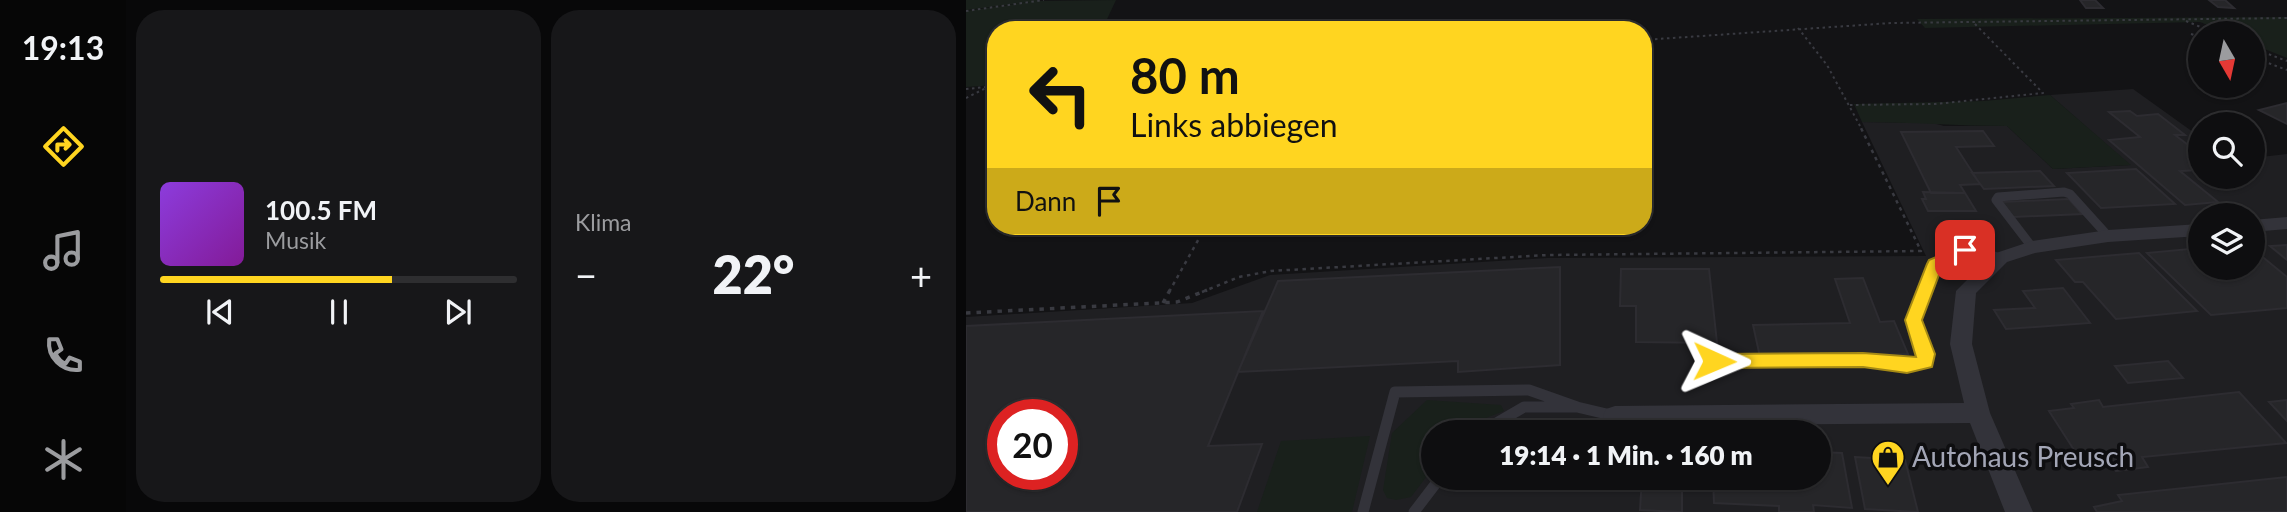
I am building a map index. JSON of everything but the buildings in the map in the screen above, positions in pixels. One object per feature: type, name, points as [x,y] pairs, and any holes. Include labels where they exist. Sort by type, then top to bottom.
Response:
[{"type":"street","points":[[2265,225],[2287,223]]},
{"type":"street","points":[[2019,512],[1978,413],[1961,344],[1966,291],[2000,258],[2032,247],[2108,236],[2188,231]]},
{"type":"street","points":[[1615,416],[1978,413]]},
{"type":"lane","points":[[2032,247],[1996,200],[1998,197],[2064,192],[2070,194],[2108,236]]},
{"type":"lane","points":[[1714,361],[1863,360],[1907,365],[1925,362],[1926,354],[1914,320],[1935,264],[1965,250],[1987,252],[2000,258]]},
{"type":"lane","points":[[1363,512],[1395,392],[1528,390],[1577,407],[1615,416]]},
{"type":"lane","points":[[1502,420],[1524,407],[1577,407]]},
{"type":"lane","points":[[1414,512],[1431,490]]},
{"type":"path","points":[[966,11],[1044,0]]},
{"type":"path","points":[[1652,39],[1891,23],[2287,18]]},
{"type":"path","points":[[2183,20],[2188,22]]},
{"type":"path","points":[[1849,105],[1935,104],[2043,93],[1973,22]]},
{"type":"path","points":[[966,313],[1177,302],[1238,276],[1271,271],[1548,255],[1921,251],[1849,105],[1812,40],[1798,28]]},
{"type":"path","points":[[2265,53],[2287,61]]},
{"type":"path","points":[[2265,62],[2287,70]]},
{"type":"path","points":[[966,89],[987,86]]},
{"type":"path","points":[[966,98],[987,87]]},
{"type":"path","points":[[1163,303],[1201,235]]},
{"type":"shaded area","points":[[966,0],[1116,0],[1106,21],[987,21],[987,86],[966,87],[966,11],[1038,1],[966,10]]},
{"type":"shaded area","points":[[2287,17],[2287,58],[2265,49],[2265,21],[1925,28],[1917,19]]},
{"type":"shaded area","points":[[2133,89],[2188,128],[2188,189],[2265,189],[2265,157],[2287,154],[2287,512],[966,512],[966,317],[1192,303],[1270,275],[1547,258],[1926,256],[1862,122],[2007,126],[2053,169],[2130,165],[2050,95]]},
{"type":"shaded area","points":[[2050,95],[2131,165],[2053,169],[2007,126],[1862,122],[1854,104],[1983,101]]},
{"type":"shaded area","points":[[1427,400],[1501,405],[1504,411],[1483,420],[1421,420],[1421,484],[1411,497],[1396,500],[1387,498],[1383,490],[1392,433]]},
{"type":"shaded area","points":[[1370,436],[1352,512],[1257,512],[1281,441]]},
{"type":"place","name":"Autohaus Preusch","points":[[1888,487]]},
{"type":"route","points":[[1714,361],[1863,360],[1907,365],[1925,362],[1926,354],[1914,320],[1935,264],[1965,250]]}]
